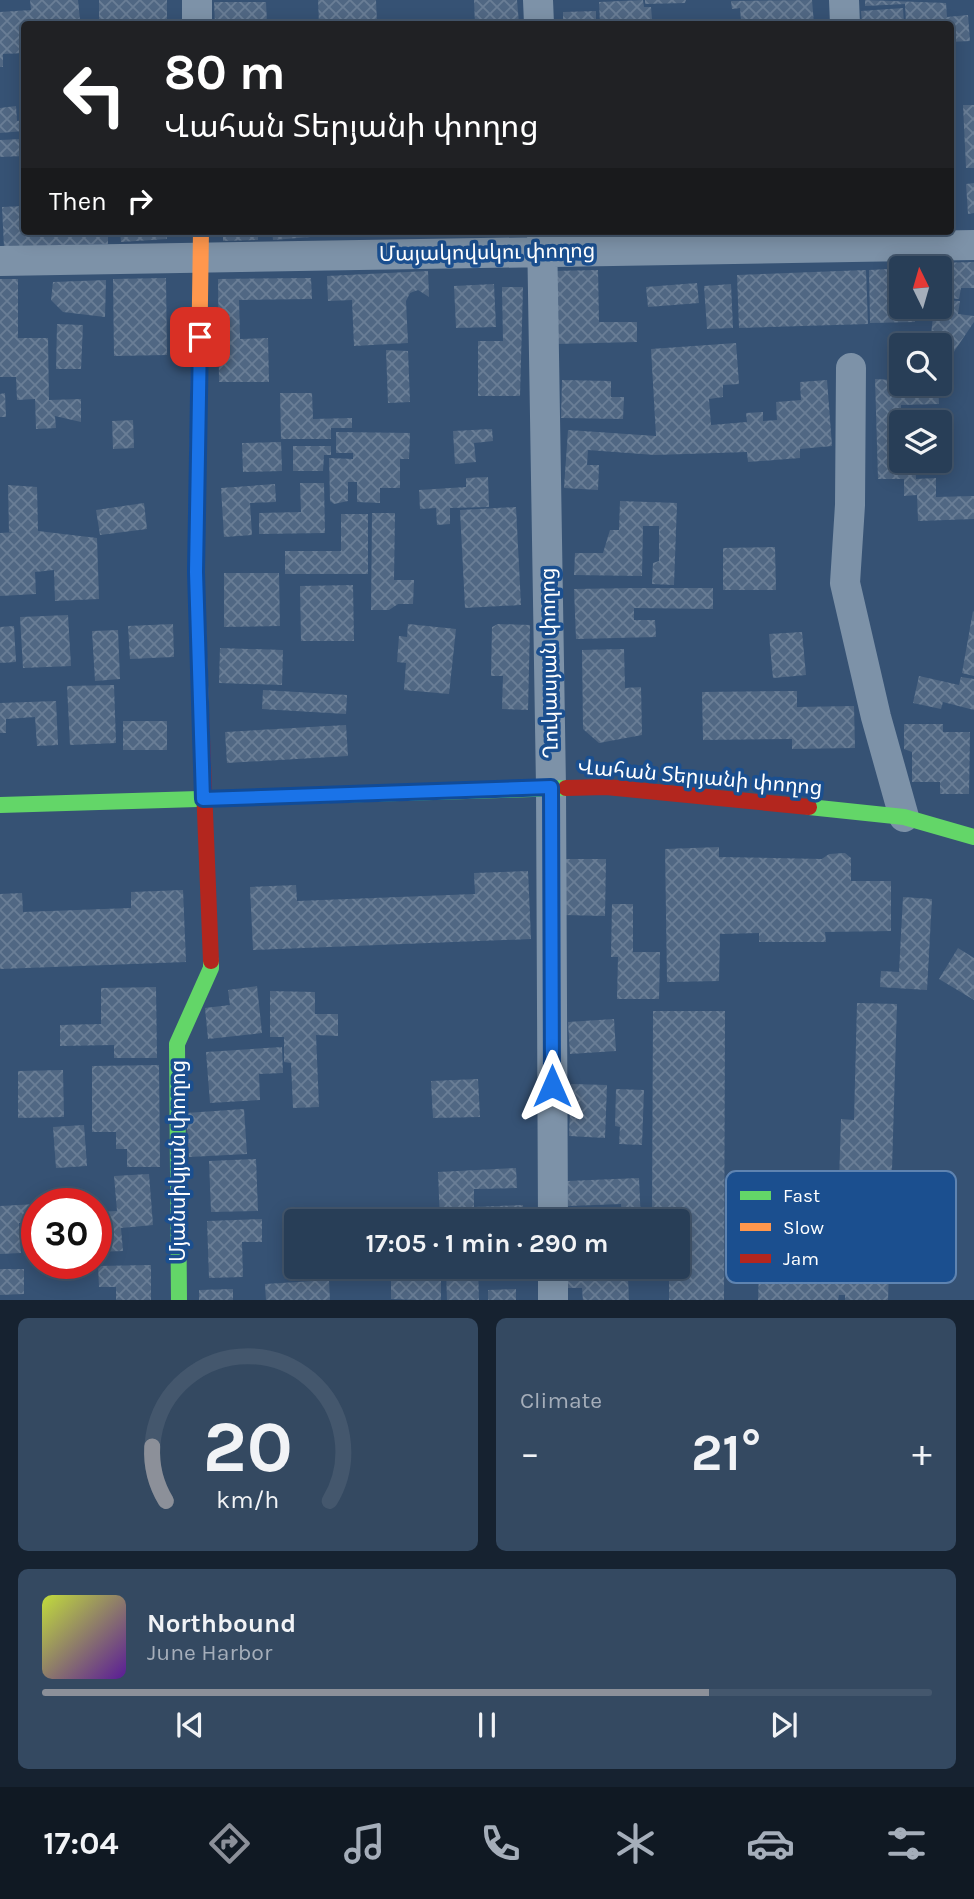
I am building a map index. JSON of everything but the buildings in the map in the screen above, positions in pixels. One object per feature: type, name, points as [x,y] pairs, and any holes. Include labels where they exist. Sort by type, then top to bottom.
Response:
[{"type":"main road","name":"Մյանսիկյան փողոց","points":[[179,1300],[177,1044],[211,968],[196,572],[202,245]]},
{"type":"main road","name":"Վահան Տերյանի փողոց","points":[[0,805],[551,787],[606,788],[904,817],[974,837]]},
{"type":"street","points":[[197,0],[197,21]]},
{"type":"street","points":[[538,0],[539,21]]},
{"type":"street","points":[[844,0],[845,21]]},
{"type":"street","name":"Մայակովսկու փողոց","points":[[0,261],[202,245],[850,239],[974,245]]},
{"type":"street","name":"Ղուկասյան փողոց","points":[[542,241],[551,787],[553,1209]]},
{"type":"street","points":[[851,368],[850,505],[845,583],[876,717],[904,817]]},
{"type":"street","points":[[553,1279],[553,1300]]},
{"type":"traffic: fast","points":[[0,805],[566,788]]},
{"type":"traffic: fast","points":[[809,807],[904,817],[974,837]]},
{"type":"traffic: fast","points":[[179,1300],[177,1044],[211,968],[211,961]]},
{"type":"traffic: slow","points":[[201,235],[196,573],[201,713]]},
{"type":"traffic: jam","points":[[201,713],[211,961]]},
{"type":"traffic: jam","points":[[566,788],[606,787],[809,807]]},
{"type":"route","points":[[200,337],[196,572],[203,799],[551,787],[552,1086]]}]
